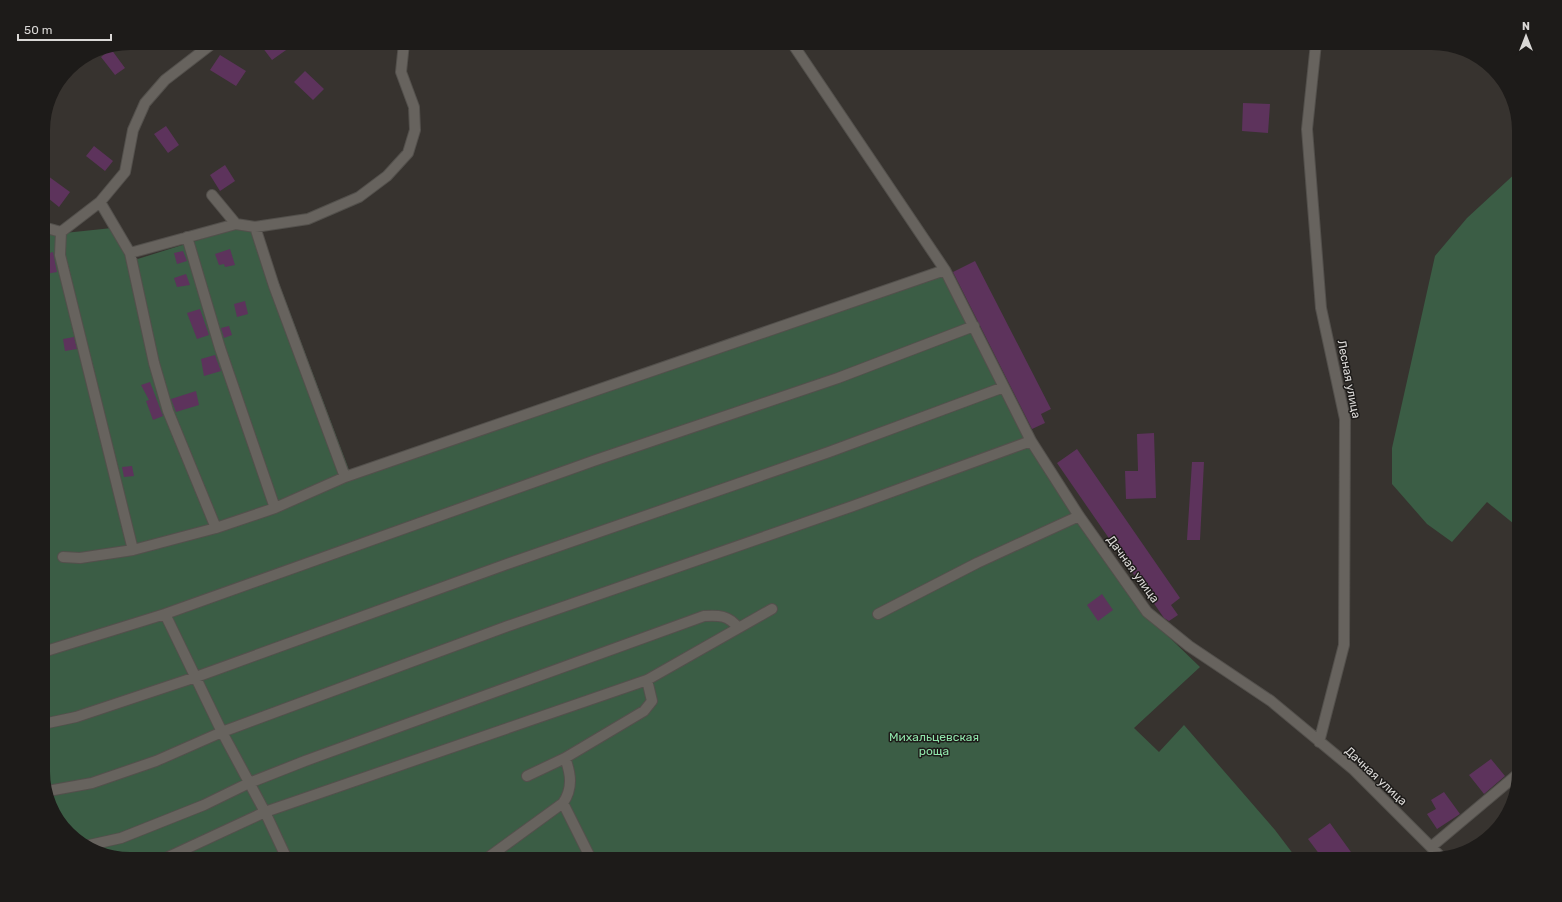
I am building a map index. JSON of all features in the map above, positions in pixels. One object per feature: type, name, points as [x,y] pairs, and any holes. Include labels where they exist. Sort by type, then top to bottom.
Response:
[{"type":"street","points":[[133,550],[60,255],[61,232],[100,202],[124,172],[133,130],[145,103],[165,80],[204,50]]},
{"type":"street","points":[[130,253],[236,224],[255,227],[308,219],[359,197],[387,176],[408,153],[416,130],[414,107],[401,72],[403,50]]},
{"type":"street","name":"Дачная улица","points":[[797,50],[945,270],[1031,441],[1079,516],[1147,612],[1189,646],[1272,701],[1354,770],[1436,852]]},
{"type":"street","name":"Лесная улица","points":[[1315,50],[1307,129],[1321,308],[1345,419],[1344,645],[1319,742]]},
{"type":"street","points":[[212,195],[236,224]]},
{"type":"street","points":[[100,202],[130,253],[154,363],[168,411],[216,528]]},
{"type":"street","points":[[255,227],[274,286],[345,477]]},
{"type":"street","points":[[50,229],[61,232]]},
{"type":"street","points":[[187,238],[220,348],[275,508]]},
{"type":"street","points":[[63,557],[80,558],[133,550],[216,528],[275,508],[345,477],[945,270]]},
{"type":"street","points":[[50,650],[165,614],[596,460],[838,378],[974,326]]},
{"type":"street","points":[[50,723],[76,717],[196,677],[510,563],[830,452],[1004,387]]},
{"type":"street","points":[[52,789],[92,782],[156,761],[222,732],[508,626],[853,506],[1031,441]]},
{"type":"street","points":[[878,614],[977,563],[1079,516]]},
{"type":"street","points":[[179,852],[266,812],[647,680],[772,609]]},
{"type":"street","points":[[165,614],[222,732],[266,812],[284,852]]},
{"type":"street","points":[[95,844],[121,838],[204,805],[249,783],[305,761],[704,616],[716,615],[726,617],[738,628]]},
{"type":"street","points":[[527,776],[565,758],[648,708],[652,701],[652,696],[647,680]]},
{"type":"street","points":[[496,852],[563,803],[569,795],[570,771],[565,758]]},
{"type":"street","points":[[1432,847],[1511,780]]},
{"type":"street","points":[[563,803],[588,852]]},
{"type":"green space","points":[[1512,176],[1512,522],[1487,502],[1452,542],[1427,524],[1392,484],[1392,448],[1435,256],[1467,218]]},
{"type":"green space","name":"Михальцевская роща","points":[[256,222],[349,470],[940,267],[1029,443],[1144,613],[1200,667],[1134,728],[1159,752],[1184,725],[1275,830],[1292,852],[130,852],[109,849],[90,841],[70,825],[58,807],[54,798],[50,777],[50,234],[112,228],[128,262]]},
{"type":"building","points":[[264,50],[286,50],[272,60]]},
{"type":"building","points":[[113,52],[125,68],[115,75],[101,57]]},
{"type":"building","points":[[220,55],[246,71],[236,86],[210,70]]},
{"type":"building","points":[[305,71],[324,89],[313,100],[294,82]]},
{"type":"building","points":[[1243,103],[1270,104],[1268,133],[1242,131]]},
{"type":"building","points":[[166,126],[179,145],[168,153],[154,134]]},
{"type":"building","points":[[94,146],[113,161],[105,171],[86,156]]},
{"type":"building","points":[[225,165],[235,181],[220,191],[210,175]]},
{"type":"building","points":[[50,177],[70,192],[59,207],[50,200]]},
{"type":"building","points":[[230,249],[235,265],[225,267],[224,264],[219,265],[215,254]]},
{"type":"building","points":[[183,251],[187,261],[177,264],[174,253]]},
{"type":"building","points":[[53,252],[57,272],[50,273],[50,253]]},
{"type":"building","points":[[975,261],[1051,409],[1041,414],[1045,423],[1032,429],[953,272]]},
{"type":"building","points":[[186,274],[190,285],[177,287],[174,278]]},
{"type":"building","points":[[245,301],[248,314],[237,317],[234,304]]},
{"type":"building","points":[[200,309],[209,335],[197,339],[187,313]]},
{"type":"building","points":[[229,326],[232,335],[224,338],[221,328]]},
{"type":"building","points":[[74,337],[77,349],[65,351],[63,339]]},
{"type":"building","points":[[215,355],[221,371],[204,376],[201,359]]},
{"type":"building","points":[[150,382],[163,416],[153,420],[146,401],[149,400],[141,385]]},
{"type":"building","points":[[196,391],[199,405],[176,412],[171,399]]},
{"type":"building","points":[[1154,433],[1156,498],[1126,499],[1125,471],[1138,471],[1137,434]]},
{"type":"building","points":[[1077,449],[1180,598],[1171,605],[1178,615],[1169,621],[1164,618],[1057,463]]},
{"type":"building","points":[[1192,462],[1204,462],[1200,540],[1187,540]]},
{"type":"building","points":[[132,466],[134,476],[124,477],[122,467]]},
{"type":"building","points":[[1102,594],[1113,610],[1098,621],[1087,605]]},
{"type":"building","points":[[1491,759],[1505,776],[1484,794],[1469,775]]},
{"type":"building","points":[[1444,792],[1460,814],[1437,829],[1427,814],[1436,809],[1431,800]]},
{"type":"building","points":[[1330,823],[1351,852],[1318,852],[1308,839]]}]
